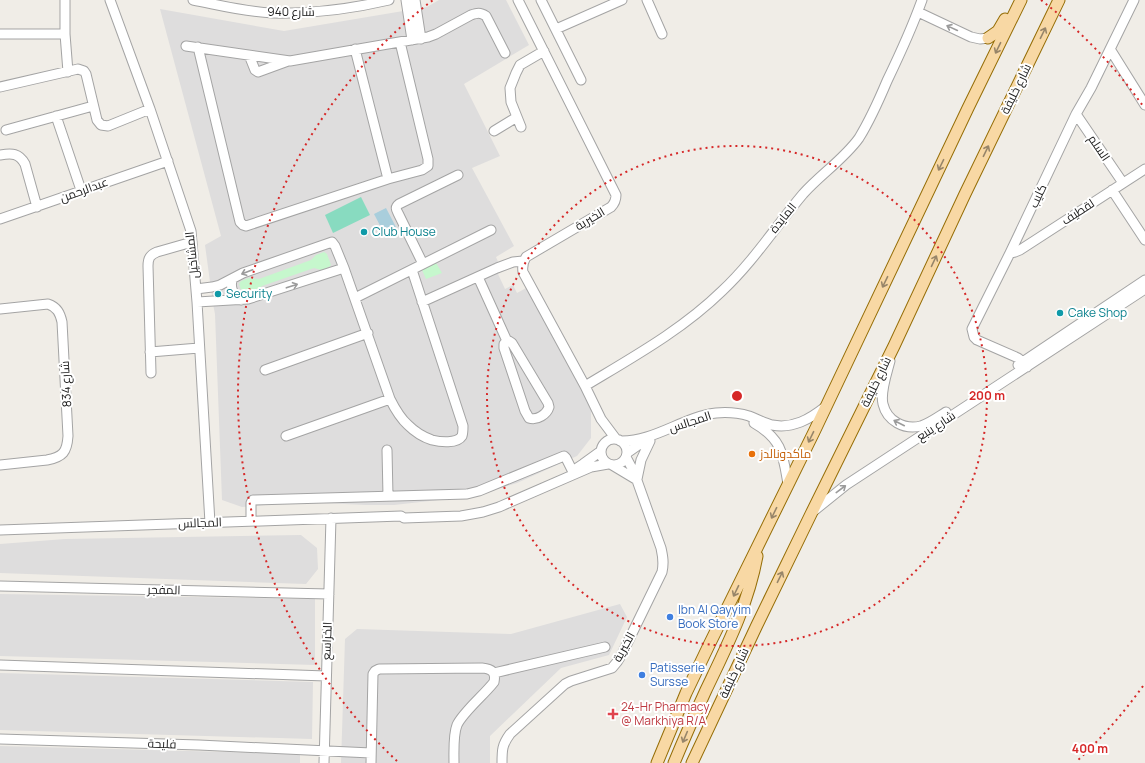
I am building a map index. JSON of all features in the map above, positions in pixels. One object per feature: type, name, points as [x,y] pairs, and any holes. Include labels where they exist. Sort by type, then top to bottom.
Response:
[{"type":"main road","points":[[988,38],[998,31],[1016,0]]},
{"type":"main road","points":[[657,761],[686,693],[1021,0]]},
{"type":"main road","name":"شارع خليفة","points":[[692,763],[811,514],[894,346],[965,194],[1059,0]]},
{"type":"main road","points":[[674,763],[691,722],[736,626],[754,572],[759,543]]},
{"type":"main road","points":[[701,763],[709,726]]},
{"type":"street","points":[[65,0],[65,34],[68,72]]},
{"type":"street","name":"المشاخيل","points":[[110,0],[150,109],[188,220],[192,242],[197,302],[210,523]]},
{"type":"street","name":"شارع 940","points":[[193,0],[229,8],[271,13],[311,13],[388,0]]},
{"type":"street","points":[[406,0],[417,39]]},
{"type":"street","points":[[415,0],[417,39]]},
{"type":"street","name":"الخيرية","points":[[518,0],[615,190],[616,199],[611,207],[526,257],[523,261]]},
{"type":"street","points":[[541,0],[581,80]]},
{"type":"street","points":[[556,29],[622,0]]},
{"type":"street","points":[[647,0],[662,34]]},
{"type":"street","name":"المايدة","points":[[585,386],[672,332],[707,305],[738,274],[803,194],[840,159],[858,138],[878,102],[922,0]]},
{"type":"street","name":"كليب","points":[[1025,364],[1015,357],[977,340],[972,333],[974,325],[1076,114],[1134,0]]},
{"type":"street","points":[[918,12],[971,37],[980,39],[988,38]]},
{"type":"street","points":[[249,55],[255,70],[258,72],[290,61],[417,39],[436,34],[477,13],[482,13],[486,16],[505,53]]},
{"type":"street","points":[[0,34],[65,34]]},
{"type":"street","points":[[198,47],[240,222],[243,225],[250,226],[388,179],[426,168],[429,163],[400,42]]},
{"type":"street","points":[[186,46],[290,61]]},
{"type":"street","points":[[355,49],[388,179]]},
{"type":"street","points":[[1110,49],[1145,105]]},
{"type":"street","points":[[521,127],[511,102],[510,88],[520,65],[544,51]]},
{"type":"street","points":[[0,87],[78,69],[84,71],[86,74],[97,120],[101,125],[108,126],[150,109]]},
{"type":"street","points":[[6,130],[94,106]]},
{"type":"street","name":"السلم","points":[[1076,114],[1123,183]]},
{"type":"street","points":[[56,116],[81,190]]},
{"type":"street","points":[[494,131],[517,117]]},
{"type":"street","points":[[0,155],[17,155],[22,158],[38,207]]},
{"type":"street","name":"عبدالرحمن","points":[[0,219],[168,161]]},
{"type":"street","name":"لقطيف","points":[[1010,253],[1020,250],[1145,169]]},
{"type":"street","points":[[423,264],[396,208],[399,204],[458,175]]},
{"type":"street","points":[[1112,190],[1145,240]]},
{"type":"street","points":[[355,298],[491,230]]},
{"type":"street","points":[[151,373],[149,257],[157,252],[192,242]]},
{"type":"street","points":[[196,289],[212,288],[243,273],[330,242],[333,243],[368,333],[390,399],[401,419],[417,433],[431,440],[442,442],[453,441],[462,436],[463,426],[412,270]]},
{"type":"street","points":[[422,302],[502,266],[513,262],[523,261],[523,272],[585,386],[600,419],[626,448],[626,455],[620,463],[616,465],[610,464]]},
{"type":"street","points":[[197,302],[256,298],[344,268]]},
{"type":"street","points":[[478,277],[507,341],[512,343],[548,403],[549,407],[546,413],[536,419],[529,418],[525,411],[504,348],[504,344],[507,341]]},
{"type":"street","points":[[232,279],[231,289],[235,296],[241,300]]},
{"type":"street","name":"شارع ينبع","points":[[811,514],[846,485],[956,409],[1064,338],[1145,280]]},
{"type":"street","name":"شارع ينبع","points":[[1064,338],[1145,289]]},
{"type":"street","name":"شارع 834","points":[[0,309],[48,304],[58,310],[61,315],[68,444],[61,456],[47,460],[0,465]]},
{"type":"street","points":[[265,370],[368,333]]},
{"type":"street","name":"شارع ينبع","points":[[894,346],[883,390],[883,403],[887,413],[893,421],[902,426],[921,426],[956,409]]},
{"type":"street","points":[[150,352],[200,348]]},
{"type":"street","points":[[286,436],[390,399]]},
{"type":"street","name":"المجالس","points":[[618,440],[629,441],[640,439],[716,413],[743,414],[771,424],[786,426],[803,422],[826,406]]},
{"type":"street","name":"المجالس","points":[[626,455],[637,446],[707,420],[734,417],[748,420],[764,429],[775,440],[784,456],[788,484]]},
{"type":"street","points":[[600,419],[602,459],[637,480],[641,460],[650,441]]},
{"type":"street","points":[[602,448],[609,440],[618,440]]},
{"type":"street","name":"المجالس","points":[[401,516],[402,514],[408,513],[455,512],[481,507],[504,499],[572,470],[583,464],[602,448]]},
{"type":"street","points":[[387,450],[388,496]]},
{"type":"street","name":"الخيرية","points":[[502,763],[502,748],[505,740],[559,688],[570,681],[612,668],[622,654],[659,579],[664,564],[664,557],[637,480],[626,455]]},
{"type":"street","points":[[251,521],[251,503],[254,500],[459,495],[474,493],[563,456],[566,458],[572,470]]},
{"type":"street","name":"المجالس","points":[[0,530],[331,518],[460,516],[483,512],[499,507],[591,467],[610,464]]},
{"type":"street","name":"الخراسع","points":[[324,763],[331,518]]},
{"type":"street","name":"المفجر","points":[[0,586],[329,594]]},
{"type":"street","points":[[494,673],[605,647]]},
{"type":"street","points":[[0,665],[326,676]]},
{"type":"street","points":[[371,763],[374,671],[379,669],[482,668],[491,670],[494,673],[494,682],[467,712],[457,726],[454,763]]},
{"type":"street","name":"فليحة","points":[[0,739],[199,745],[371,753]]},
{"type":"shaded area","points":[[439,0],[506,0],[529,45],[464,84],[500,156],[472,168],[514,246],[496,257],[502,271],[498,274],[505,289],[513,285],[517,293],[528,287],[591,399],[591,438],[577,456],[517,483],[474,496],[394,505],[300,502],[242,507],[222,500],[215,314],[205,245],[221,236],[160,9],[284,31],[427,7]]},
{"type":"shaded area","points":[[301,535],[317,548],[318,569],[306,584],[0,573],[0,544],[65,539]]},
{"type":"shaded area","points":[[0,594],[315,599],[315,665],[0,656]]},
{"type":"shaded area","points":[[620,604],[627,617],[609,655],[561,668],[490,736],[490,763],[341,763],[345,639],[357,629],[511,634]]},
{"type":"shaded area","points":[[0,673],[313,682],[312,739],[0,730]]},
{"type":"shaded area","points":[[0,746],[300,754],[300,763],[0,763]]},
{"type":"green space","points":[[361,197],[370,215],[333,233],[325,215]]},
{"type":"green space","points":[[324,252],[327,254],[331,265],[329,267],[321,270],[314,268],[262,286],[254,293],[246,296],[243,295],[239,284],[241,281],[249,278],[259,279],[311,260],[316,255]]},
{"type":"green space","points":[[435,261],[442,273],[426,279],[422,268]]},
{"type":"water","points":[[386,208],[397,229],[385,235],[374,214]]},
{"type":"place","name":"Club House","points":[[364,232]]},
{"type":"place","name":"Security","points":[[218,294]]},
{"type":"place","name":"Cake Shop","points":[[1060,313]]},
{"type":"place","name":"ماكدونالدز","points":[[752,454]]},
{"type":"place","name":"Ibn Al Qayyim Book Store","points":[[670,617]]},
{"type":"place","name":"Patisserie Sursse","points":[[642,675]]},
{"type":"place","name":"24-Hr Pharmacy @ Markhiya R/A","points":[[613,714]]}]
